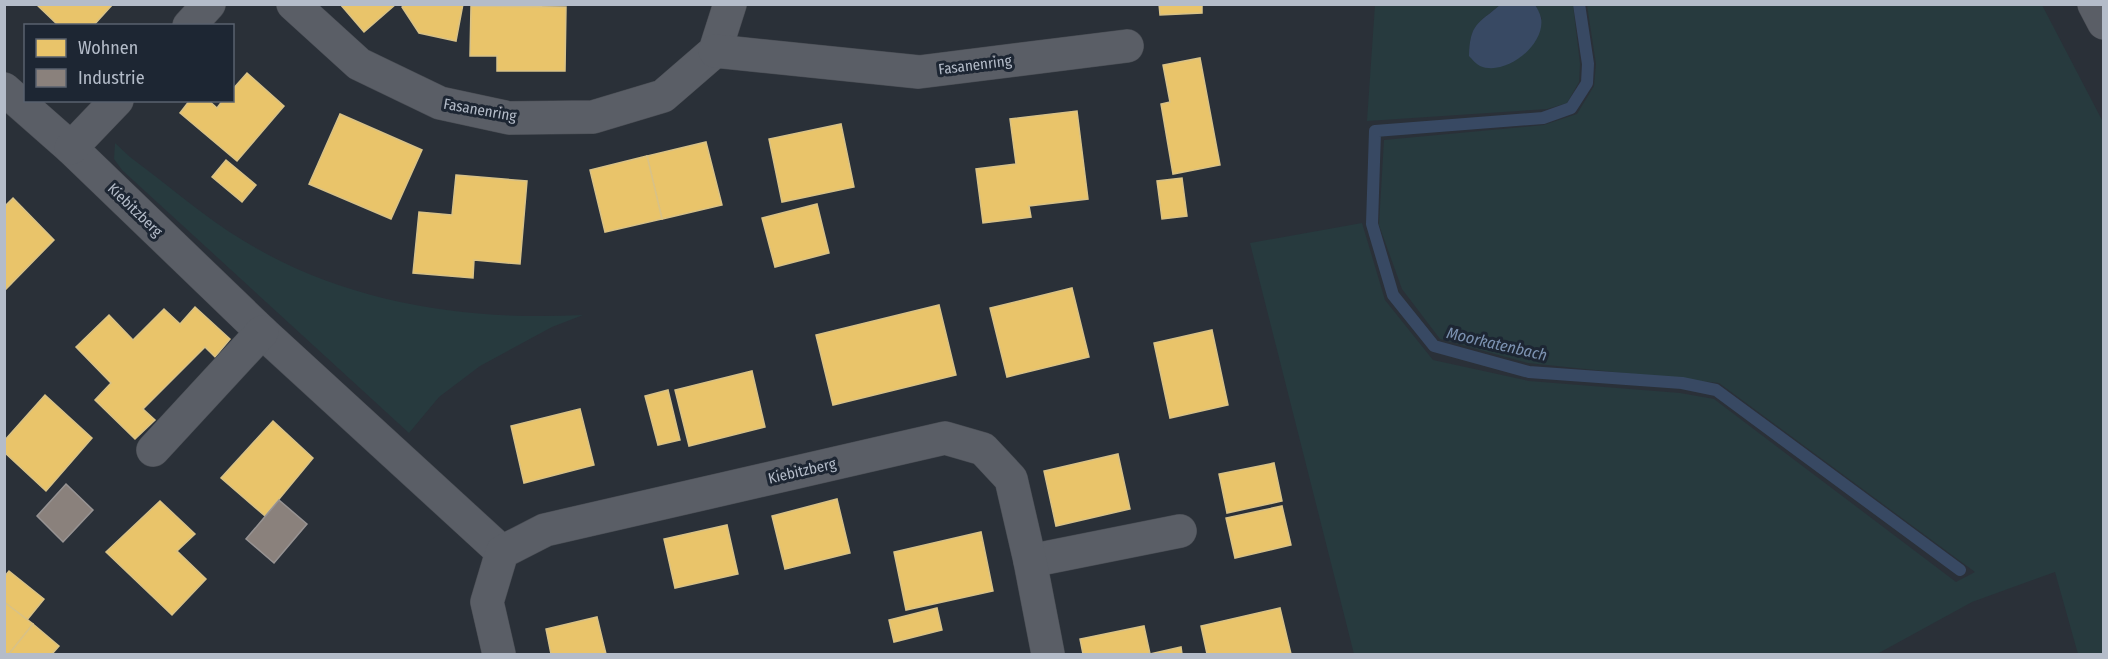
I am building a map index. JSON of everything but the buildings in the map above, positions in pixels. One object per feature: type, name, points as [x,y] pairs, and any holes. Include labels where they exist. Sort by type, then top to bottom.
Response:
[{"type":"street","points":[[191,24],[209,4]]},
{"type":"street","name":"Fasanenring","points":[[293,4],[359,64],[440,103],[509,118],[593,117],[663,96],[715,51],[919,72],[1127,46]]},
{"type":"street","points":[[715,51],[730,4]]},
{"type":"street","points":[[2094,4],[2103,23]]},
{"type":"street","name":"Kiebitzberg","points":[[5,90],[71,148],[262,332],[502,552],[545,530],[945,438],[983,449],[1011,479],[1048,654]]},
{"type":"street","points":[[71,148],[115,102]]},
{"type":"street","points":[[153,450],[262,332]]},
{"type":"street","points":[[1030,561],[1180,531]]},
{"type":"street","points":[[499,654],[487,602],[502,552]]},
{"type":"green space","points":[[1375,5],[1500,5],[1473,31],[1469,56],[1542,19],[1535,5],[1573,5],[1580,64],[1579,82],[1567,103],[1547,109],[1367,121]]},
{"type":"green space","points":[[1587,5],[2042,5],[2103,122],[2103,654],[2078,654],[2055,572],[1972,602],[1877,654],[1354,654],[1250,243],[1362,223],[1385,300],[1433,360],[1529,381],[1680,393],[1714,399],[1956,582],[1975,572],[1719,383],[1528,363],[1440,339],[1402,289],[1379,225],[1384,140],[1544,125],[1577,114],[1594,86],[1596,64]]},
{"type":"green space","points":[[115,143],[130,157],[229,232],[283,262],[323,280],[407,304],[451,311],[495,315],[583,315],[552,327],[480,366],[439,397],[409,433],[122,170],[114,159]]},
{"type":"water","points":[[1500,5],[1535,5],[1541,16],[1541,28],[1530,48],[1512,63],[1501,67],[1480,66],[1469,56],[1473,30]]},
{"type":"waterway","name":"Moorkatenbach","points":[[1579,4],[1588,64],[1587,83],[1571,108],[1543,118],[1375,131],[1372,224],[1393,295],[1434,346],[1529,372],[1682,383],[1716,390],[1960,570]]}]
